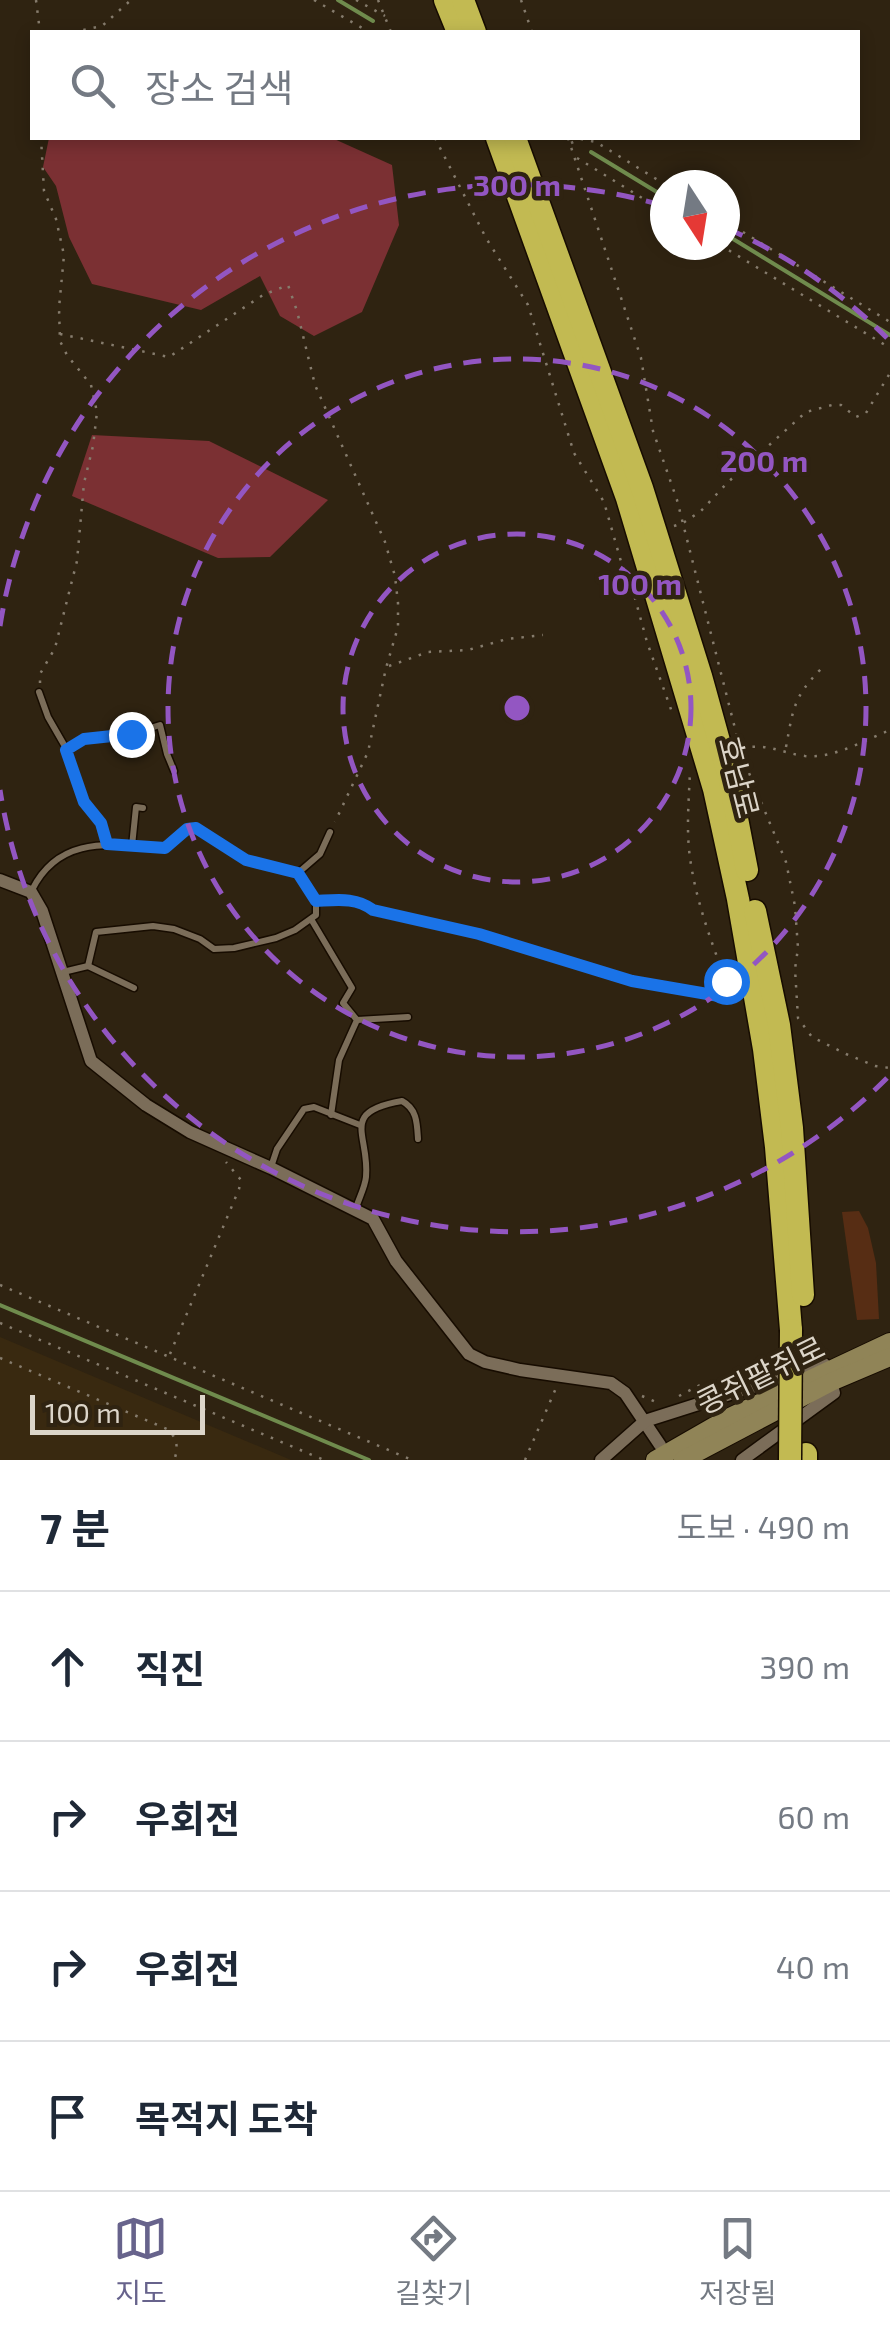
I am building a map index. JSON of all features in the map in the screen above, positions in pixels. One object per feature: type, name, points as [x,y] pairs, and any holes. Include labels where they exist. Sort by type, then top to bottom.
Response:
[{"type":"highway","points":[[445,0],[457,30]]},
{"type":"highway","points":[[462,0],[474,30]]},
{"type":"highway","name":"호남로","points":[[498,140],[627,498],[714,789],[764,1050],[798,1329]]},
{"type":"highway","name":"호남로","points":[[515,140],[642,488],[729,777],[779,1024],[793,1146],[800,1235],[801,1458]]},
{"type":"main road","name":"콩쥐팥쥐로","points":[[683,1460],[890,1342]]},
{"type":"main road","name":"콩쥐팥쥐로","points":[[658,1452],[830,1376],[890,1357]]},
{"type":"street","points":[[0,880],[31,892],[42,911],[91,1060],[146,1105],[190,1132],[373,1219],[396,1261],[469,1354],[520,1370],[611,1384],[624,1393],[645,1421],[658,1452]]},
{"type":"street","points":[[601,1460],[645,1421],[824,1364],[834,1392],[742,1460]]},
{"type":"lane","points":[[39,692],[66,750],[84,802],[101,823],[107,844]]},
{"type":"lane","points":[[66,750],[84,739],[131,734],[160,725],[174,771]]},
{"type":"lane","points":[[132,846],[136,807],[143,808]]},
{"type":"lane","points":[[31,892],[40,874],[58,856],[85,846],[107,844],[165,848],[187,829],[196,828],[246,860],[298,873],[316,901],[316,915],[295,930],[234,948],[214,948],[174,929],[153,926],[96,932],[88,966]]},
{"type":"lane","points":[[298,873],[320,854],[330,832]]},
{"type":"lane","points":[[316,901],[350,900],[373,910],[479,934]]},
{"type":"lane","points":[[310,918],[352,988],[343,1002],[357,1020]]},
{"type":"lane","points":[[64,972],[88,966],[134,988]]},
{"type":"lane","points":[[357,1020],[408,1016]]},
{"type":"lane","points":[[331,1115],[339,1060],[357,1020]]},
{"type":"lane","points":[[356,1209],[366,1177],[360,1125],[369,1112],[402,1101],[410,1105],[416,1116],[418,1140]]},
{"type":"lane","points":[[270,1168],[277,1149],[304,1109],[314,1107],[360,1125]]},
{"type":"path","points":[[36,0],[40,30]]},
{"type":"path","points":[[82,30],[102,26],[131,0]]},
{"type":"path","points":[[314,0],[366,30]]},
{"type":"path","points":[[356,0],[385,16]]},
{"type":"path","points":[[378,0],[390,30]]},
{"type":"path","points":[[521,0],[531,30]]},
{"type":"path","points":[[39,692],[40,674],[55,648],[77,561],[84,484],[94,446],[97,412],[91,385],[60,340],[64,255],[44,191],[41,140]]},
{"type":"path","points":[[436,140],[486,238],[528,305],[574,453],[604,502],[673,716]]},
{"type":"path","points":[[569,140],[641,358],[653,430],[682,523],[740,748],[786,862],[795,906],[798,1018],[812,1037],[875,1066],[890,1068]]},
{"type":"path","points":[[570,143],[578,140]]},
{"type":"path","points":[[585,140],[596,142],[650,175]]},
{"type":"path","points":[[577,158],[650,203]]},
{"type":"path","points":[[740,230],[890,322]]},
{"type":"path","points":[[740,257],[890,348]]},
{"type":"path","points":[[60,334],[170,357],[262,295],[288,285],[315,385],[385,542],[398,603],[398,627],[368,752],[330,832]]},
{"type":"path","points":[[674,526],[701,510],[806,412],[841,405],[856,416],[866,413],[890,373]]},
{"type":"path","points":[[386,668],[428,652],[468,650],[507,639],[543,635]]},
{"type":"path","points":[[785,750],[796,700],[821,669]]},
{"type":"path","points":[[740,748],[768,746],[802,756],[818,756],[890,730]]},
{"type":"path","points":[[479,934],[632,981],[719,996],[726,981],[706,930],[690,858],[690,765]]},
{"type":"path","points":[[788,970],[796,970]]},
{"type":"path","points":[[726,981],[735,979]]},
{"type":"path","points":[[169,1356],[241,1180],[218,1155],[219,1145]]},
{"type":"path","points":[[0,1285],[412,1460]]},
{"type":"path","points":[[0,1323],[324,1460]]},
{"type":"path","points":[[0,1358],[167,1428],[176,1443],[174,1460]]},
{"type":"path","points":[[525,1460],[560,1376]]},
{"type":"path","points":[[672,1400],[700,1386]]},
{"type":"path","points":[[624,1393],[659,1403]]},
{"type":"shaded area","points":[[49,140],[336,140],[392,165],[399,225],[362,312],[314,336],[280,316],[260,276],[201,310],[92,284],[69,237],[56,186],[43,167]]},
{"type":"shaded area","points":[[92,435],[209,441],[328,500],[270,557],[218,558],[72,496]]},
{"type":"shaded area","points":[[0,1337],[291,1460],[0,1460]]},
{"type":"building","points":[[859,1211],[868,1228],[876,1263],[879,1319],[857,1320],[842,1212]]},
{"type":"waterway","points":[[338,0],[373,21]]},
{"type":"waterway","points":[[591,152],[650,188]]},
{"type":"waterway","points":[[740,243],[890,335]]},
{"type":"waterway","points":[[0,1305],[369,1460]]},
{"type":"route","points":[[131,734],[84,739],[66,750],[84,802],[101,823],[107,844],[165,848],[187,829],[196,828],[246,860],[298,873],[316,901],[350,900],[373,910],[479,934],[632,981],[719,996],[726,981]]}]
